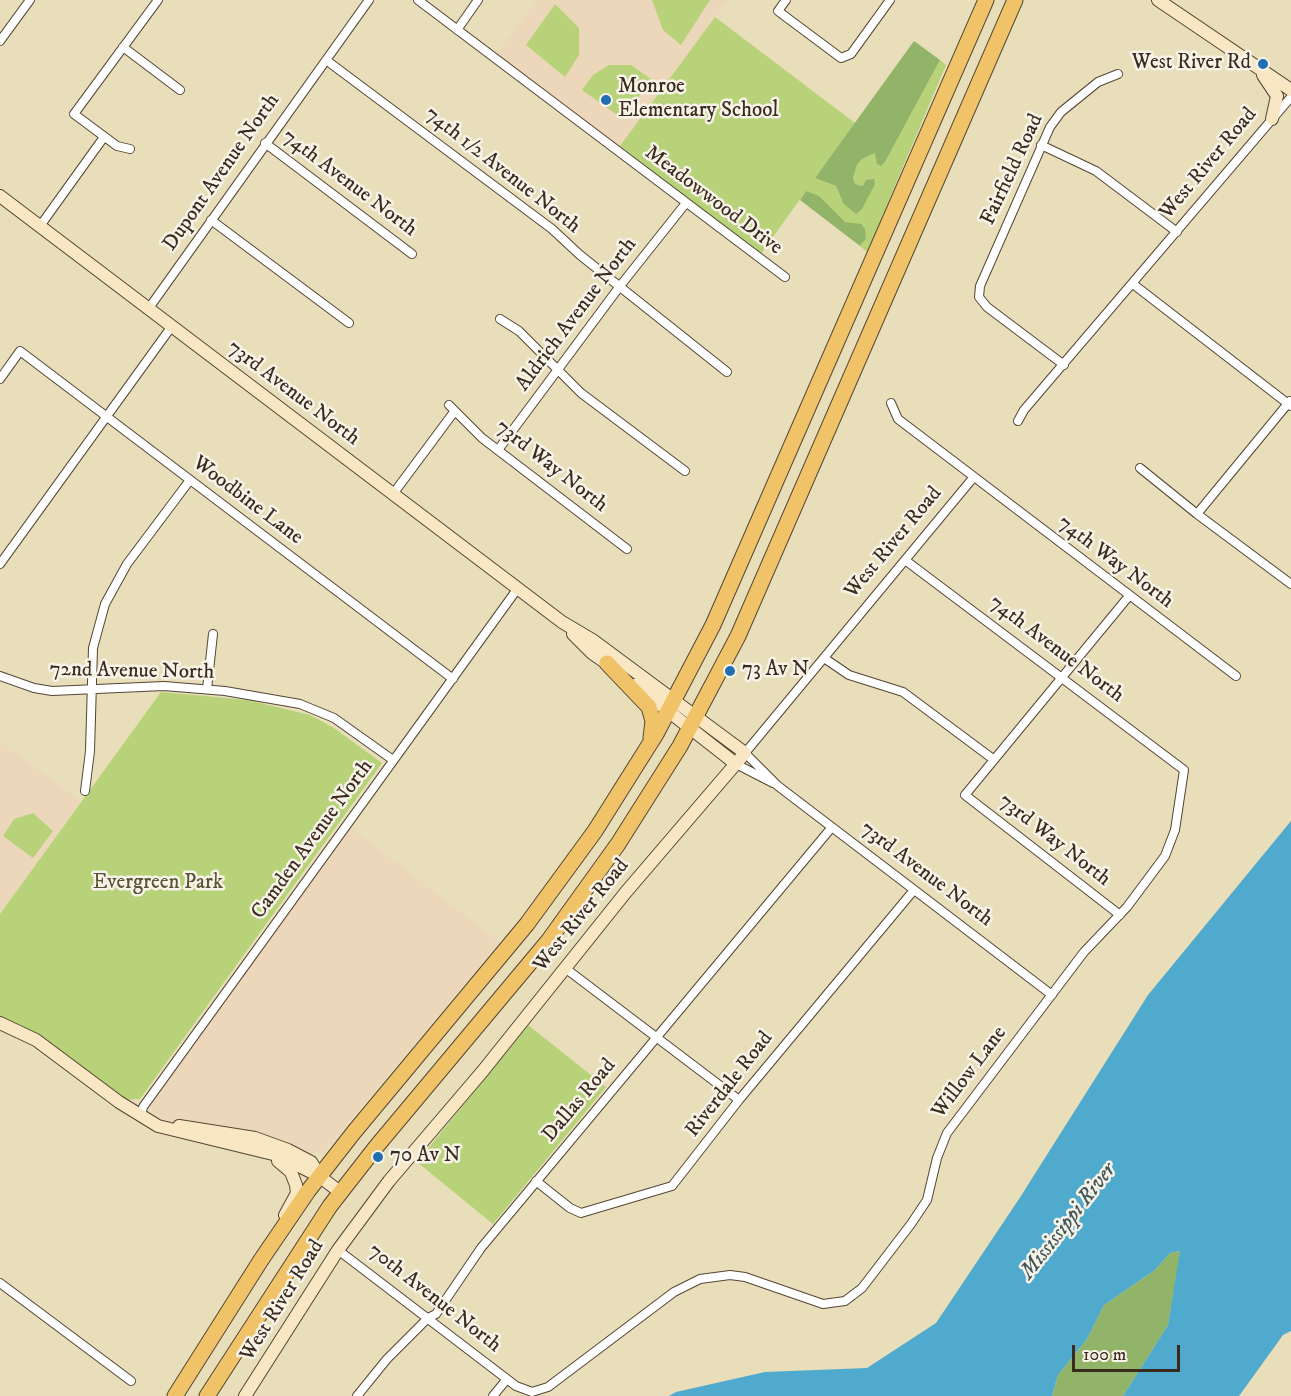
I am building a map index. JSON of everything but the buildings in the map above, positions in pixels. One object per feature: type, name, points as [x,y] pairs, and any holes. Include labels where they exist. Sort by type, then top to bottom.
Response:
[{"type":"highway","points":[[962,55],[976,0]]},
{"type":"highway","points":[[176,1396],[273,1242],[319,1176],[527,924],[585,845],[650,743],[718,615],[986,0]]},
{"type":"highway","points":[[207,1396],[284,1274],[340,1192],[525,969],[592,883],[647,801],[694,722],[742,626],[1015,0]]},
{"type":"highway","points":[[607,663],[649,707],[653,721],[650,743]]},
{"type":"street","points":[[0,41],[30,0]]},
{"type":"street","points":[[130,149],[117,146],[74,114],[158,0]]},
{"type":"street","name":"Dupont Avenue North","points":[[149,308],[369,0]]},
{"type":"street","name":"Meadowwood Drive","points":[[418,0],[785,277]]},
{"type":"street","points":[[457,30],[478,0]]},
{"type":"street","points":[[786,0],[778,11],[836,56],[846,58],[890,0]]},
{"type":"street","points":[[1158,0],[1291,90]]},
{"type":"street","points":[[123,47],[180,90]]},
{"type":"street","name":"74th 1/2 Avenue North","points":[[326,60],[552,229],[727,372]]},
{"type":"street","points":[[1252,63],[1276,94],[1276,108],[1272,119]]},
{"type":"street","name":"Fairfield Road","points":[[1064,365],[987,307],[979,297],[980,286],[1041,144],[1061,112],[1098,82],[1118,74]]},
{"type":"street","points":[[1270,75],[1291,78]]},
{"type":"street","name":"West River Road","points":[[1018,421],[1024,410],[1291,97]]},
{"type":"street","points":[[40,226],[104,137]]},
{"type":"street","name":"74th Avenue North","points":[[265,143],[412,254]]},
{"type":"street","points":[[1041,144],[1096,171],[1177,232]]},
{"type":"street","name":"73rd Avenue North","points":[[0,196],[562,622],[594,641],[694,722],[745,753],[778,786],[1052,995]]},
{"type":"street","name":"Aldrich Avenue North","points":[[498,450],[620,286],[686,203]]},
{"type":"street","points":[[211,220],[349,323]]},
{"type":"street","points":[[1133,284],[1290,404],[1197,514]]},
{"type":"street","points":[[500,319],[519,331],[581,393],[685,471]]},
{"type":"street","points":[[0,564],[172,326]]},
{"type":"street","name":"Woodbine Lane","points":[[0,379],[20,351],[453,679]]},
{"type":"street","name":"74th Way North","points":[[891,403],[898,419],[1236,676]]},
{"type":"street","name":"73rd Way North","points":[[393,494],[452,408],[498,450],[627,549]]},
{"type":"street","points":[[1140,468],[1291,584]]},
{"type":"street","name":"West River Road","points":[[245,1396],[338,1250],[389,1181],[482,1072],[565,968],[973,478]]},
{"type":"street","points":[[85,791],[90,751],[93,648],[105,604],[127,564],[190,480]]},
{"type":"street","name":"74th Avenue North","points":[[905,560],[1184,770]]},
{"type":"street","name":"Camden Avenue North","points":[[141,1116],[143,1107],[518,588]]},
{"type":"street","points":[[825,658],[849,675],[903,692],[993,759],[1129,596]]},
{"type":"street","name":"73rd Avenue North","points":[[562,622],[584,645],[607,663],[672,705]]},
{"type":"street","points":[[207,689],[213,634]]},
{"type":"street","name":"72nd Avenue North","points":[[0,676],[34,688],[52,691],[145,686],[207,689],[300,704],[334,718],[393,760]]},
{"type":"street","name":"73rd Avenue North","points":[[694,722],[736,764],[778,786]]},
{"type":"street","name":"73rd Way North","points":[[993,759],[965,795],[1120,915]]},
{"type":"street","name":"Willow Lane","points":[[507,1379],[516,1386],[532,1392],[548,1387],[674,1292],[700,1279],[722,1275],[745,1277],[823,1304],[834,1305],[855,1296],[907,1230],[927,1200],[937,1158],[947,1133],[1092,943],[1120,915],[1157,867],[1171,844],[1184,770]]},
{"type":"street","name":"Dallas Road","points":[[357,1396],[387,1359],[428,1318],[436,1314],[481,1248],[831,827]]},
{"type":"street","name":"Riverdale Road","points":[[536,1181],[570,1208],[581,1213],[663,1191],[679,1179],[739,1100],[914,890]]},
{"type":"street","points":[[565,968],[739,1100]]},
{"type":"street","points":[[0,1023],[36,1040],[158,1126],[195,1137],[277,1155],[319,1176],[340,1192]]},
{"type":"street","points":[[141,1116],[178,1126],[255,1138],[288,1150],[311,1162],[319,1176]]},
{"type":"street","points":[[247,1147],[285,1166],[296,1185],[297,1193],[273,1242]]},
{"type":"street","name":"70th Avenue North","points":[[338,1250],[507,1379]]},
{"type":"street","points":[[0,1282],[131,1381]]},
{"type":"street","points":[[493,1396],[507,1379]]},
{"type":"shaded area","name":"Monroe Elementary School","points":[[537,0],[728,0],[620,146],[497,53]]},
{"type":"shaded area","points":[[0,742],[81,801],[0,914]]},
{"type":"shaded area","points":[[348,826],[500,942],[327,1148],[321,1152],[308,1154],[269,1136],[231,1128],[165,1120],[154,1114],[150,1105]]},
{"type":"green space","points":[[652,0],[710,0],[681,45],[663,30]]},
{"type":"green space","points":[[555,4],[579,28],[579,55],[565,77],[526,45]]},
{"type":"green space","points":[[715,17],[855,123],[815,178],[836,186],[843,203],[864,186],[855,184],[853,178],[857,165],[862,159],[875,153],[885,162],[940,60],[946,65],[867,252],[860,246],[866,239],[853,224],[845,222],[806,191],[760,255],[620,146]]},
{"type":"green space","points":[[914,41],[940,60],[885,162],[881,166],[877,164],[875,153],[862,159],[857,165],[853,178],[855,184],[863,186],[866,180],[874,179],[875,184],[862,209],[856,214],[843,203],[836,186],[815,178]]},
{"type":"green space","points":[[609,65],[631,65],[651,79],[623,119],[582,90],[593,75]]},
{"type":"green space","points":[[806,191],[819,196],[845,222],[861,224],[865,229],[866,239],[860,246],[800,200]]},
{"type":"green space","name":"Evergreen Park","points":[[161,692],[248,700],[310,715],[334,728],[382,763],[140,1099],[125,1100],[40,1036],[19,1024],[0,1017],[0,914]]},
{"type":"green space","points":[[33,813],[53,831],[33,858],[3,836],[14,819]]},
{"type":"green space","points":[[528,1025],[606,1087],[493,1224],[417,1162]]},
{"type":"green space","points":[[1181,1251],[1168,1325],[1123,1396],[1052,1396],[1058,1375],[1087,1339],[1104,1305],[1155,1270],[1170,1253]]},
{"type":"water","name":"Mississippi River","points":[[1291,821],[1291,1331],[1283,1335],[1239,1396],[1123,1396],[1168,1325],[1180,1251],[1170,1253],[1155,1270],[1104,1305],[1087,1339],[1058,1375],[1052,1396],[669,1396],[676,1392],[765,1372],[867,1368],[936,1323],[1019,1199],[1148,995]]},
{"type":"place","name":"West River Rd","points":[[1263,64]]},
{"type":"place","name":"Monroe Elementary School","points":[[606,100]]},
{"type":"place","name":"73 Av N","points":[[730,671]]},
{"type":"place","name":"70 Av N","points":[[378,1157]]}]
